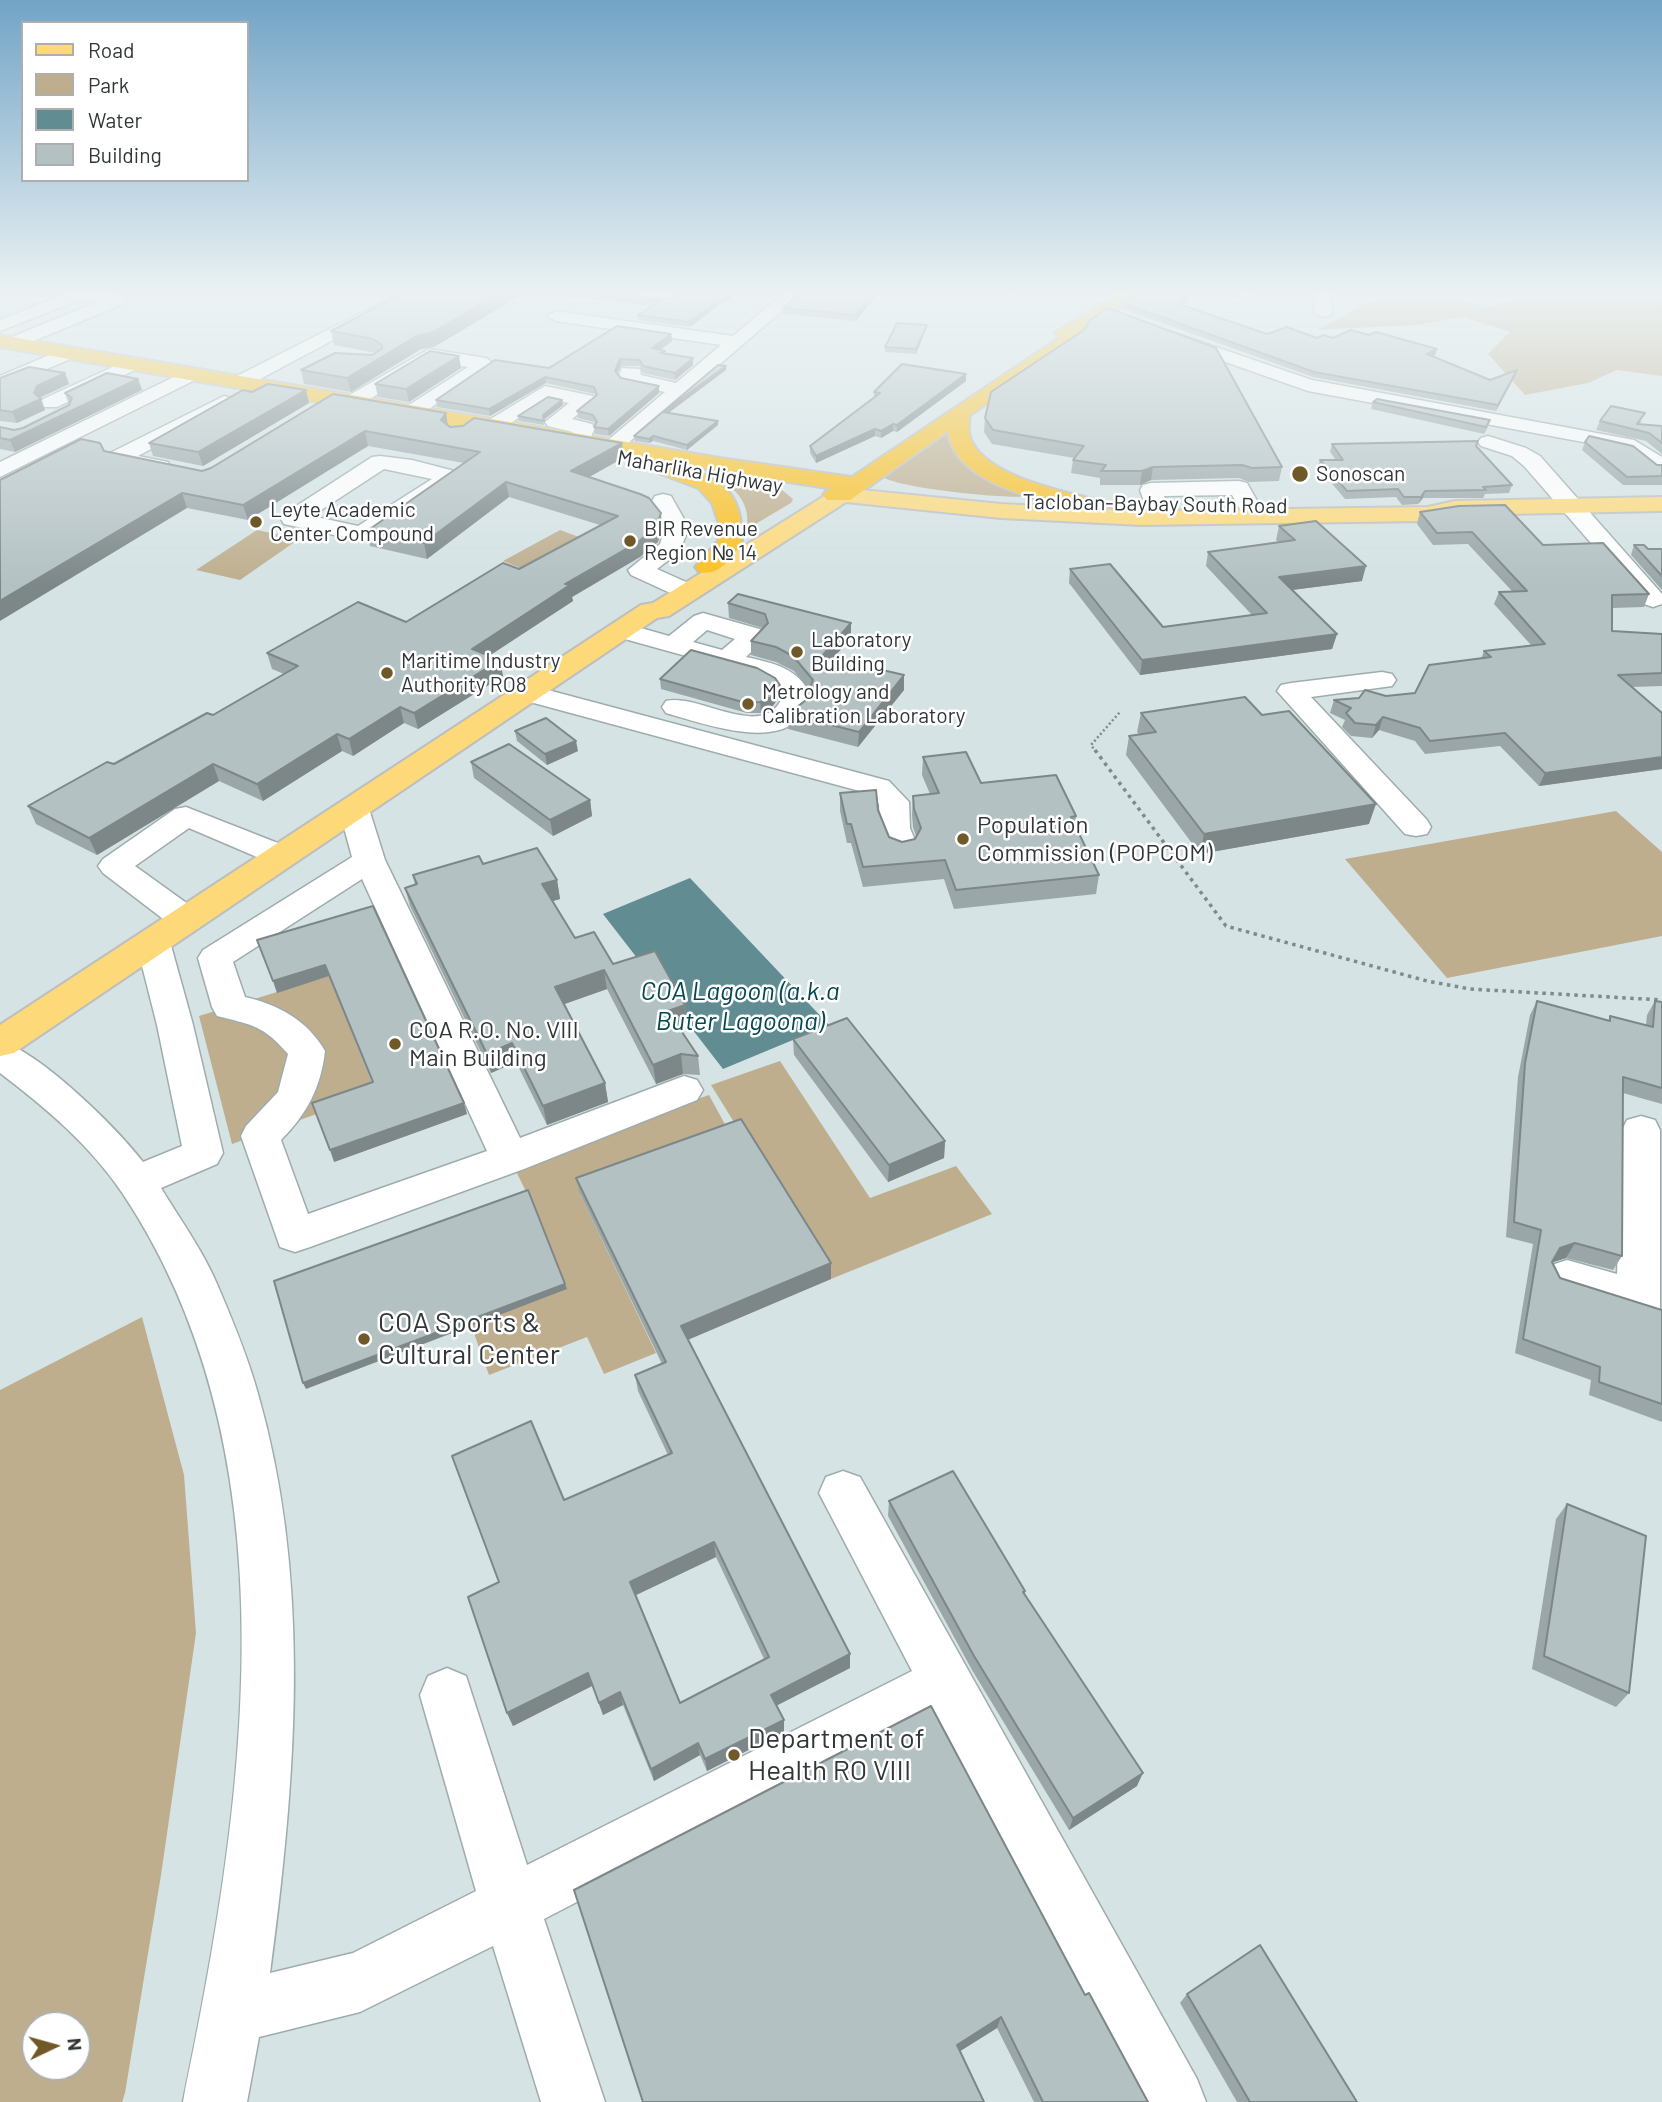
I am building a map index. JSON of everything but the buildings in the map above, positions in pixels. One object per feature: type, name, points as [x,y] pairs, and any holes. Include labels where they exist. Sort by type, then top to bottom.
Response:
[{"type":"highway","name":"Maharlika Highway","points":[[279,390],[461,431],[661,466],[837,489]]},
{"type":"highway","points":[[837,489],[902,438],[976,390]]},
{"type":"highway","points":[[837,489],[992,390]]},
{"type":"highway","name":"Maharlika Highway","points":[[327,401],[413,411],[522,407],[581,439],[837,489]]},
{"type":"highway","points":[[959,412],[961,442],[987,470],[1050,496],[1088,505]]},
{"type":"highway","points":[[862,453],[902,438]]},
{"type":"highway","points":[[720,465],[752,468],[836,459]]},
{"type":"highway","points":[[661,466],[706,483],[723,501],[730,521],[730,542],[708,567]]},
{"type":"main road","points":[[0,1042],[650,611],[660,610],[762,544],[837,489]]},
{"type":"main road","points":[[650,611],[649,606],[677,587],[837,489],[923,504]]},
{"type":"main road","name":"Tacloban-Baybay South Road","points":[[837,489],[1156,508],[1411,504],[1455,508],[1662,504]]},
{"type":"main road","points":[[762,544],[840,512],[878,505],[923,504]]},
{"type":"main road","name":"Tacloban-Baybay South Road","points":[[923,504],[1073,516],[1151,518],[1386,516],[1427,514],[1455,508]]},
{"type":"street","points":[[9,393],[47,412],[79,390]]},
{"type":"street","points":[[0,470],[160,390]]},
{"type":"street","points":[[181,471],[118,458],[240,390]]},
{"type":"street","points":[[257,390],[327,401],[351,390]]},
{"type":"street","points":[[413,411],[445,390]]},
{"type":"street","points":[[614,445],[680,390]]},
{"type":"street","points":[[1336,390],[1627,444],[1662,466]]},
{"type":"street","points":[[522,407],[571,410]]},
{"type":"street","points":[[522,407],[571,410],[585,428],[581,439]]},
{"type":"street","points":[[1488,442],[1526,456],[1653,599]]},
{"type":"street","points":[[418,461],[450,477],[362,534],[292,519],[380,462],[418,461]]},
{"type":"street","points":[[663,501],[677,528],[670,547],[640,570],[677,587]]},
{"type":"street","points":[[674,645],[703,621],[754,636],[727,660]]},
{"type":"street","points":[[622,631],[775,674],[792,683],[797,696],[792,712],[775,722],[750,725],[676,707]]},
{"type":"street","points":[[1382,680],[1291,691],[1416,827]]},
{"type":"street","points":[[529,693],[878,787],[894,802],[895,828],[902,848]]},
{"type":"street","points":[[354,809],[369,859],[510,1158]]},
{"type":"street","points":[[187,920],[114,866],[186,816],[282,856]]},
{"type":"street","points":[[230,1007],[215,958],[369,859]]},
{"type":"street","points":[[153,942],[175,1025],[203,1153]]},
{"type":"street","points":[[136,1182],[203,1153],[260,1136],[294,1101],[304,1079],[307,1051],[288,1029],[268,1014],[230,1007],[175,1025]]},
{"type":"street","points":[[0,1054],[44,1086],[92,1130],[136,1182],[175,1241],[207,1310],[234,1389],[254,1480],[266,1586],[268,1707],[258,1848],[234,2012],[215,2102]]},
{"type":"street","points":[[260,1136],[295,1235],[510,1158],[684,1090]]},
{"type":"street","points":[[1567,1277],[1650,1302],[1640,1130]]},
{"type":"street","points":[[843,1493],[1174,2102]]},
{"type":"street","points":[[234,2012],[360,1982],[946,1682]]},
{"type":"street","points":[[447,1695],[510,1906],[573,2102]]},
{"type":"path","points":[[1120,712],[1091,745],[1226,926],[1427,981],[1470,989],[1662,1000]]},
{"type":"green space","points":[[1521,390],[1551,390],[1525,395]]},
{"type":"green space","points":[[946,432],[953,446],[1031,496],[954,492],[907,485],[882,476]]},
{"type":"green space","points":[[721,480],[782,490],[793,499],[791,503],[747,529],[747,514],[742,501],[734,490]]},
{"type":"green space","points":[[257,530],[299,539],[240,580],[196,570]]},
{"type":"green space","points":[[560,530],[590,541],[533,573],[503,561]]},
{"type":"green space","points":[[1616,811],[1662,852],[1662,936],[1447,978],[1345,859]]},
{"type":"green space","points":[[329,976],[376,1093],[232,1144],[199,1016]]},
{"type":"green space","points":[[780,1061],[870,1198],[956,1166],[992,1214],[831,1279],[711,1085]]},
{"type":"green space","points":[[709,1095],[733,1139],[580,1194],[656,1353],[604,1374],[587,1337],[489,1375],[471,1325],[535,1210],[512,1163]]},
{"type":"green space","points":[[142,1317],[184,1475],[196,1633],[161,1875],[125,2093],[122,2102],[0,2102],[0,1390]]},
{"type":"water","name":"COA Lagoon (a.k.a Buter Lagoona)","points":[[690,878],[829,1025],[723,1069],[603,914]]},
{"type":"place","name":"Sonoscan","points":[[1300,474]]},
{"type":"place","name":"Leyte Academic Center Compound","points":[[256,522]]},
{"type":"place","name":"BIR Revenue Region № 14","points":[[630,541]]},
{"type":"place","name":"Laboratory Building","points":[[797,652]]},
{"type":"place","name":"Maritime Industry Authority RO8","points":[[387,673]]},
{"type":"place","name":"Metrology and Calibration Laboratory","points":[[748,704]]},
{"type":"place","name":"Population Commission (POPCOM)","points":[[963,839]]},
{"type":"place","name":"COA R.O. No. VIII Main Building","points":[[395,1044]]},
{"type":"place","name":"COA Sports & Cultural Center","points":[[364,1339]]},
{"type":"place","name":"Department of Health RO VIII","points":[[734,1755]]}]
